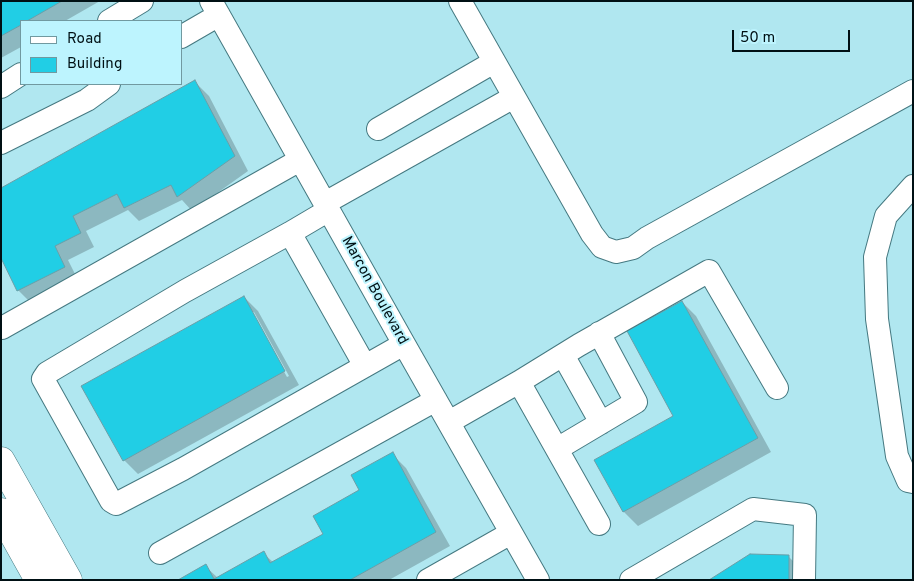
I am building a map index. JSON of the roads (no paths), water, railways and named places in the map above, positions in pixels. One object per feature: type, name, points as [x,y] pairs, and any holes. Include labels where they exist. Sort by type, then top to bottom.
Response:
[{"type":"highway","points":[[1,461],[68,580]]},
{"type":"highway","points":[[1,512],[40,580]]},
{"type":"street","points":[[111,20],[142,1]]},
{"type":"street","points":[[460,1],[592,234],[602,248],[616,252],[633,248],[647,238],[913,91]]},
{"type":"street","points":[[182,36],[215,8]]},
{"type":"street","name":"Marcon Boulevard","points":[[215,8],[538,580]]},
{"type":"street","points":[[378,128],[494,62]]},
{"type":"street","points":[[1,87],[20,75]]},
{"type":"street","points":[[1,144],[87,100],[108,85]]},
{"type":"street","points":[[404,344],[183,469],[116,504],[111,501],[44,379],[47,373],[184,291],[290,233],[327,206],[514,97]]},
{"type":"street","points":[[1,326],[2,328],[300,160]]},
{"type":"street","points":[[913,186],[886,216],[875,257],[877,319],[897,456],[908,480],[913,482]]},
{"type":"street","points":[[290,233],[365,366]]},
{"type":"street","points":[[449,422],[708,271],[777,388]]},
{"type":"street","points":[[557,448],[636,402],[599,333]]},
{"type":"street","points":[[562,355],[601,423]]},
{"type":"street","points":[[519,382],[599,524]]},
{"type":"street","points":[[160,553],[436,400]]},
{"type":"street","points":[[631,580],[753,509],[804,515],[804,580]]},
{"type":"street","points":[[428,580],[511,533]]}]
